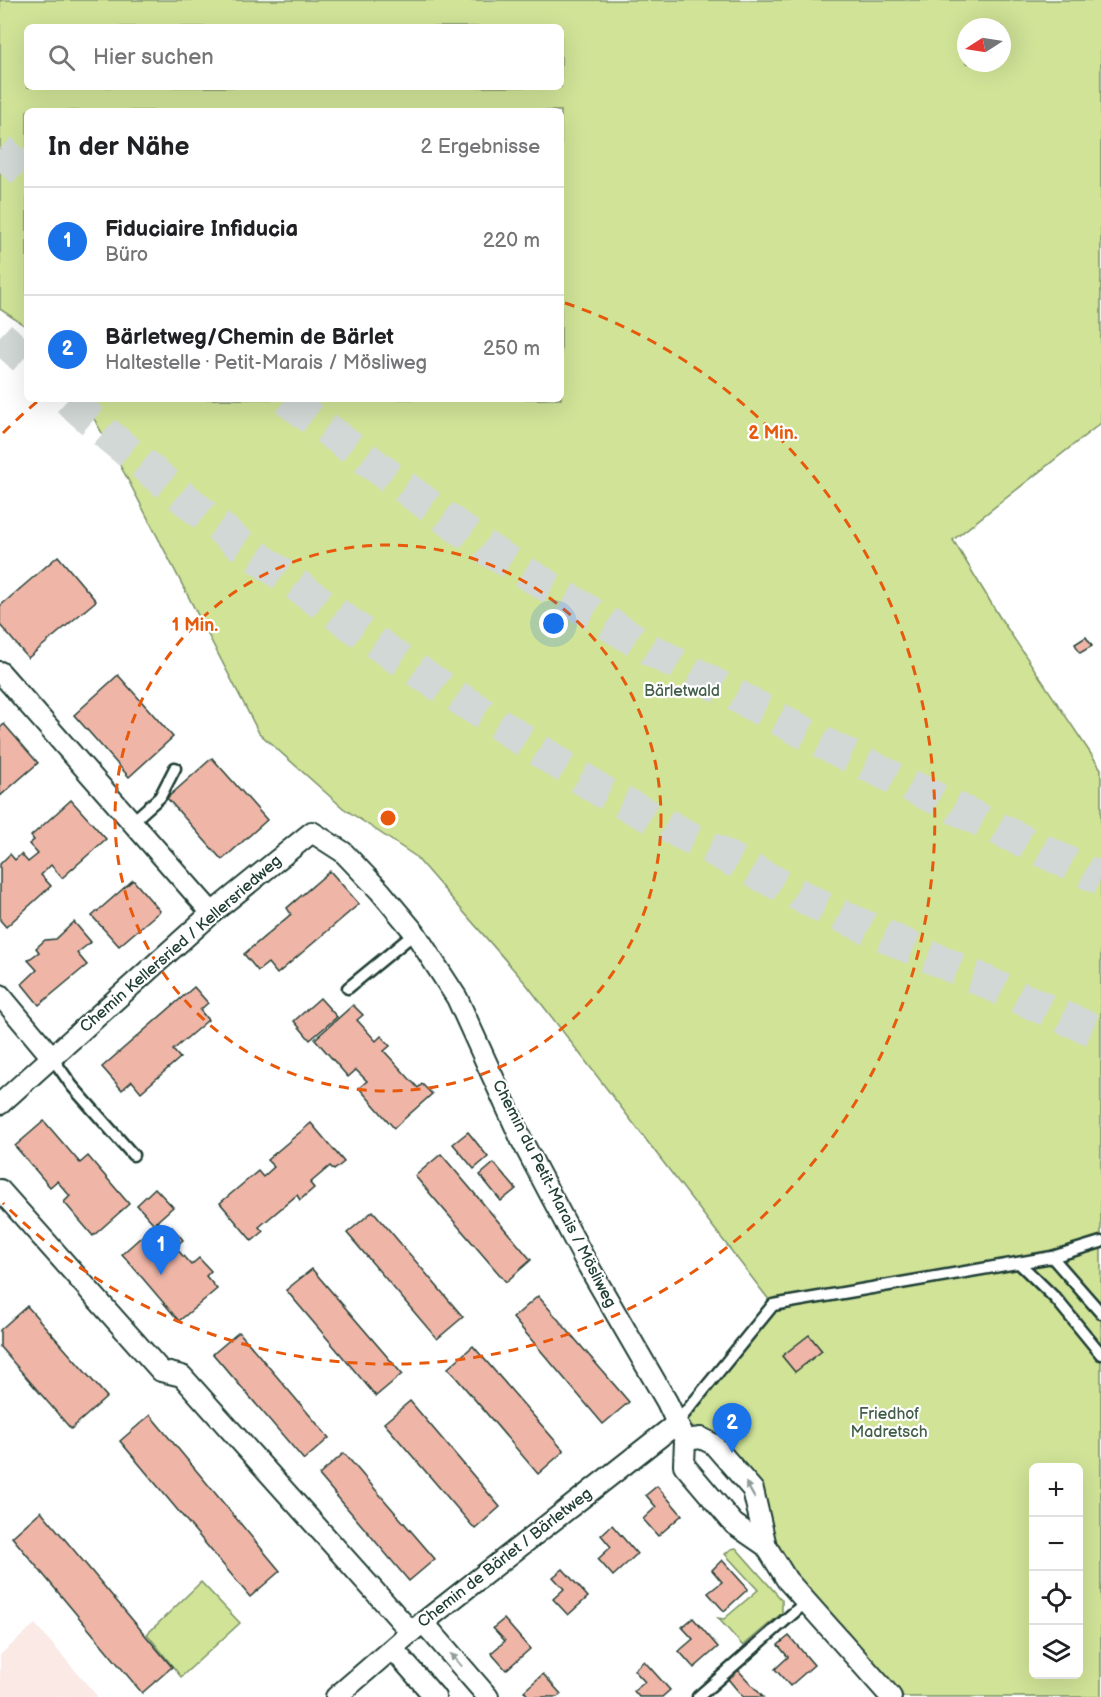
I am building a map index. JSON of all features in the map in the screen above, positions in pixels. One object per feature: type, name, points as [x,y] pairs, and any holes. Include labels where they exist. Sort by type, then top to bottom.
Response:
[{"type":"street","points":[[0,672],[212,914]]},
{"type":"street","name":"Chemin Kellersried / Kellersriedweg","points":[[0,1104],[212,914],[312,832]]},
{"type":"street","name":"Chemin du Petit-Marais / Mösliweg","points":[[312,832],[343,852],[380,891],[415,933],[457,998],[528,1151],[586,1262],[667,1402],[681,1432],[684,1465],[734,1524],[766,1546]]},
{"type":"street","points":[[0,995],[51,1056]]},
{"type":"street","points":[[0,1190],[161,1371],[182,1376],[417,1627],[488,1697]]},
{"type":"street","points":[[681,1432],[713,1444],[753,1490],[766,1546],[787,1580],[891,1697]]},
{"type":"street","name":"Chemin de Bärlet / Bärletweg","points":[[336,1697],[417,1627],[681,1432]]},
{"type":"street","points":[[393,1649],[435,1697]]},
{"type":"lane","points":[[132,822],[160,797],[175,768]]},
{"type":"lane","points":[[348,988],[415,933]]},
{"type":"lane","points":[[51,1056],[72,1086],[133,1155]]},
{"type":"lane","points":[[681,1432],[773,1305],[1052,1257],[1101,1242]]},
{"type":"lane","points":[[1052,1257],[1101,1313]]},
{"type":"lane","points":[[1019,1263],[1056,1299],[1101,1354]]},
{"type":"lane","points":[[698,1697],[807,1601]]},
{"type":"shaded area","points":[[35,1624],[98,1697],[0,1697],[0,1655]]},
{"type":"green space","name":"Bärletwald","points":[[0,0],[1101,0],[1101,423],[953,540],[999,616],[1101,769],[1101,1697],[891,1697],[787,1580],[753,1490],[676,1424],[773,1305],[527,985],[415,856],[343,808],[259,733],[127,478],[85,402],[564,402],[564,108],[24,108],[24,325],[0,309]]},
{"type":"green space","points":[[736,1548],[782,1600],[782,1613],[743,1646],[718,1618],[724,1619],[758,1590],[725,1554]]},
{"type":"green space","points":[[201,1582],[240,1623],[181,1677],[147,1634]]},
{"type":"building","points":[[58,556],[96,601],[28,658],[0,625],[0,606]]},
{"type":"building","points":[[1086,637],[1092,646],[1080,653],[1075,644]]},
{"type":"building","points":[[118,675],[173,737],[129,777],[74,715]]},
{"type":"building","points":[[4,724],[38,763],[0,796],[0,728]]},
{"type":"building","points":[[212,758],[267,820],[222,860],[167,798]]},
{"type":"building","points":[[71,800],[106,839],[62,878],[51,865],[41,875],[51,886],[6,927],[0,920],[0,864],[10,854],[15,860],[21,854],[28,862],[38,854],[29,844],[34,840],[31,836]]},
{"type":"building","points":[[330,871],[359,904],[277,974],[268,963],[258,971],[244,954],[291,914],[287,908]]},
{"type":"building","points":[[133,880],[160,911],[119,946],[92,916]]},
{"type":"building","points":[[74,922],[91,942],[77,953],[87,965],[39,1005],[22,984],[37,970],[28,960],[39,952],[36,948],[45,940],[56,939]]},
{"type":"building","points":[[194,987],[208,1003],[200,1010],[208,1020],[173,1050],[180,1058],[141,1092],[132,1081],[122,1090],[102,1067]]},
{"type":"building","points":[[320,998],[337,1017],[310,1040],[294,1021]]},
{"type":"building","points":[[353,1005],[363,1015],[357,1020],[376,1041],[381,1036],[390,1046],[384,1051],[418,1088],[422,1084],[432,1094],[394,1128],[359,1088],[367,1081],[356,1070],[348,1077],[315,1039]]},
{"type":"building","points":[[44,1121],[80,1163],[88,1156],[129,1204],[93,1236],[64,1202],[70,1196],[57,1181],[50,1187],[15,1146]]},
{"type":"building","points":[[311,1123],[344,1162],[334,1170],[330,1166],[310,1183],[314,1188],[300,1200],[297,1195],[259,1227],[263,1232],[252,1241],[220,1203],[258,1171],[263,1177],[274,1167],[267,1160]]},
{"type":"building","points":[[468,1132],[488,1157],[474,1169],[453,1144]]},
{"type":"building","points":[[441,1154],[531,1260],[506,1282],[415,1176]]},
{"type":"building","points":[[494,1163],[516,1189],[501,1201],[480,1175]]},
{"type":"building","points":[[155,1188],[173,1207],[154,1224],[137,1205]]},
{"type":"building","points":[[373,1211],[463,1317],[437,1339],[347,1233]]},
{"type":"building","points":[[158,1222],[167,1232],[172,1227],[183,1240],[175,1247],[191,1265],[199,1258],[211,1271],[206,1276],[217,1289],[179,1321],[122,1254]]},
{"type":"building","points":[[312,1269],[402,1374],[376,1396],[286,1290]]},
{"type":"building","points":[[538,1296],[629,1402],[603,1424],[513,1318]]},
{"type":"building","points":[[27,1306],[107,1397],[71,1429],[0,1347],[0,1330]]},
{"type":"building","points":[[239,1332],[329,1438],[304,1460],[213,1354]]},
{"type":"building","points":[[809,1335],[822,1351],[795,1372],[782,1356]]},
{"type":"building","points":[[473,1346],[564,1451],[538,1474],[448,1368]]},
{"type":"building","points":[[410,1401],[500,1507],[475,1529],[384,1423]]},
{"type":"building","points":[[150,1415],[280,1571],[250,1597],[120,1441]]},
{"type":"building","points":[[344,1453],[435,1559],[409,1581],[319,1475]]},
{"type":"building","points":[[657,1486],[682,1515],[658,1536],[643,1519],[656,1507],[646,1495]]},
{"type":"building","points":[[41,1511],[172,1667],[142,1693],[12,1537]]},
{"type":"building","points":[[612,1525],[637,1554],[613,1576],[598,1559],[611,1547],[601,1535]]},
{"type":"building","points":[[722,1560],[748,1589],[724,1611],[708,1593],[722,1582],[712,1570]]},
{"type":"building","points":[[563,1569],[588,1597],[568,1615],[553,1599],[564,1589],[553,1577]]},
{"type":"building","points":[[693,1618],[718,1647],[694,1668],[679,1651],[693,1639],[682,1627]]},
{"type":"building","points":[[504,1619],[530,1649],[506,1670],[491,1653],[505,1641],[493,1628]]},
{"type":"building","points":[[789,1636],[814,1665],[790,1686],[775,1669],[788,1657],[778,1645]]},
{"type":"building","points":[[644,1661],[670,1690],[662,1697],[639,1697],[634,1691],[645,1682],[634,1670]]},
{"type":"building","points":[[738,1670],[763,1697],[743,1697],[728,1679]]},
{"type":"building","points":[[543,1674],[561,1694],[558,1697],[529,1697],[524,1691]]},
{"type":"tunnel","points":[[0,149],[24,173]]},
{"type":"tunnel","points":[[0,336],[24,358]]},
{"type":"tunnel","points":[[71,402],[237,542],[396,657],[603,792],[822,907],[1101,1033]]},
{"type":"tunnel","points":[[290,402],[489,550],[653,651],[833,748],[1101,879]]},
{"type":"place","name":"Fiduciaire Infiducia","points":[[161,1275]]},
{"type":"place","name":"Bärletweg/Chemin de Bärlet","points":[[732,1453]]},
{"type":"park label","name":"Friedhof Madretsch","points":[[889,1423]]}]
